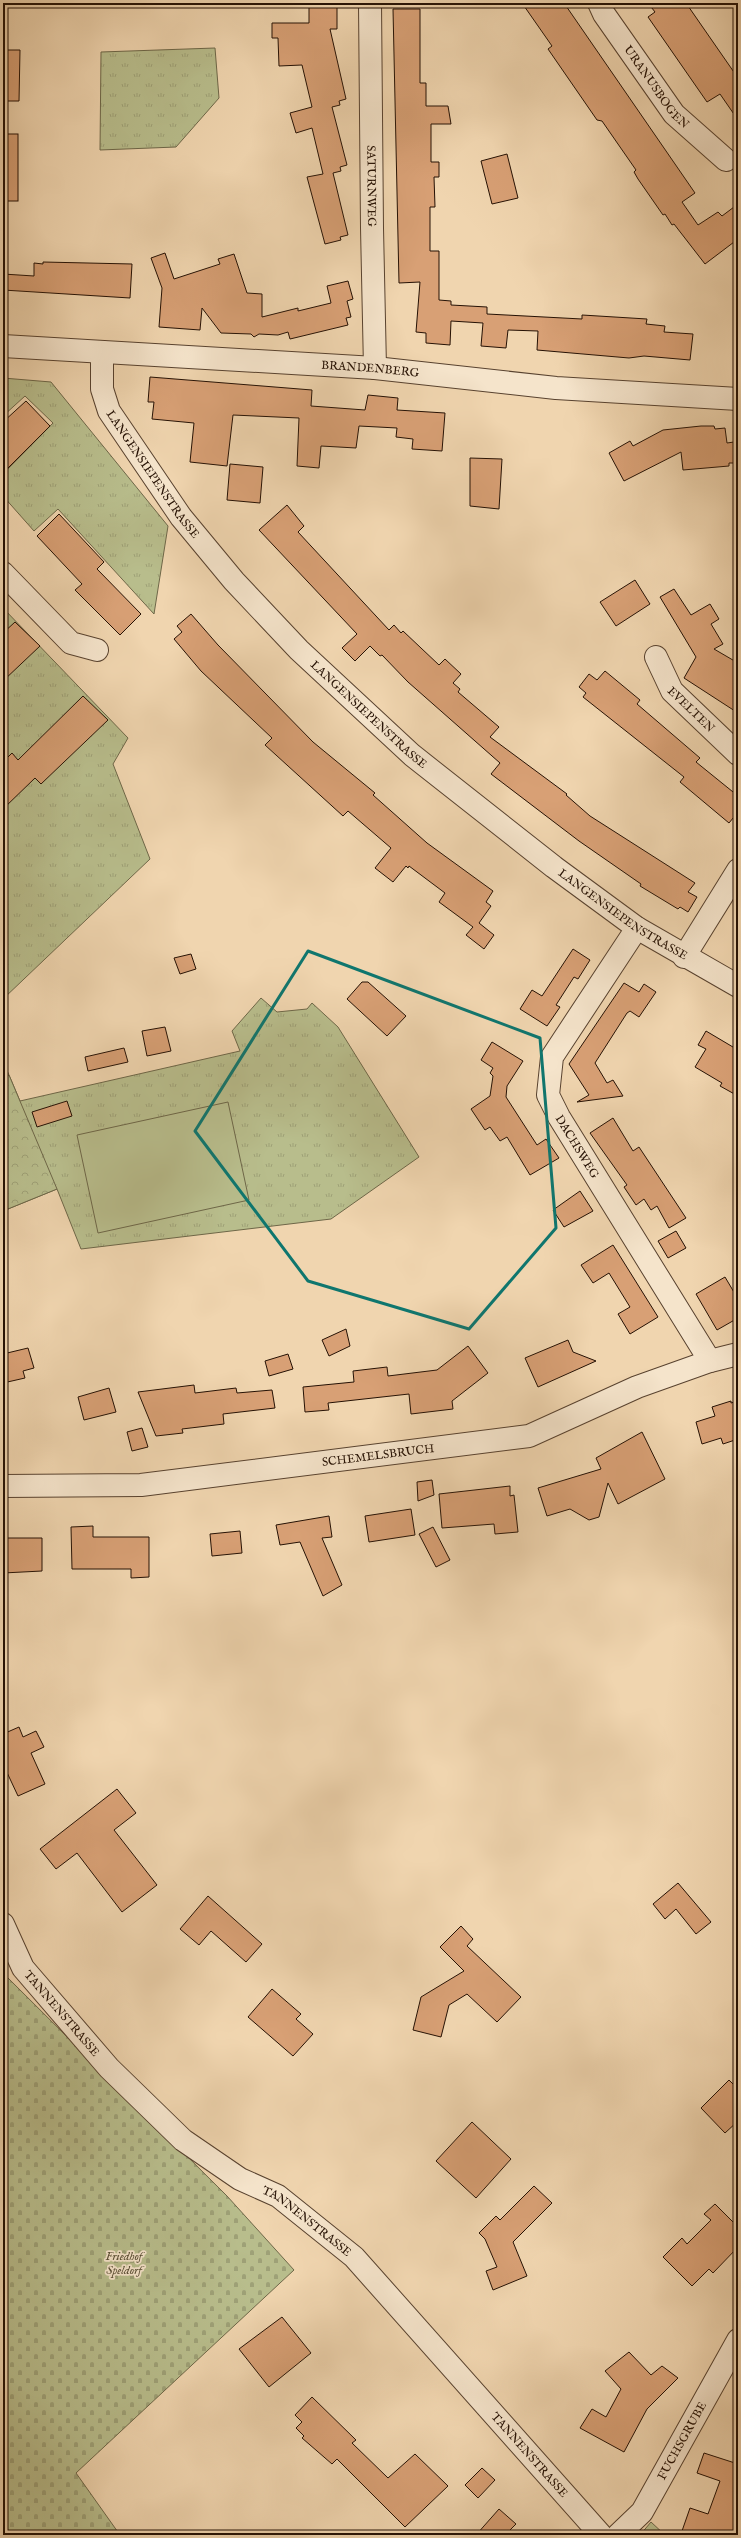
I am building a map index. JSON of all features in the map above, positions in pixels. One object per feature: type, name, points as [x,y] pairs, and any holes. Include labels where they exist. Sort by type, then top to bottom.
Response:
[{"type":"street","name":"SATURNWEG","points":[[370,3],[372,228],[376,368]]},
{"type":"street","name":"URANUSBOGEN","points":[[599,3],[604,14],[674,114],[726,160]]},
{"type":"street","name":"BRANDENBERG","points":[[3,346],[376,368],[556,388],[738,399]]},
{"type":"street","name":"LANGENSIEPENSTRASSE","points":[[102,352],[102,389],[109,411],[181,517],[234,581],[299,650],[412,755],[554,868],[637,928],[684,957],[738,986]]},
{"type":"street","points":[[3,573],[72,643],[97,650]]},
{"type":"street","name":"EVELTEN","points":[[656,657],[672,691],[738,754]]},
{"type":"street","points":[[684,957],[738,870]]},
{"type":"street","name":"DACHSWEG","points":[[637,928],[552,1057],[548,1095],[559,1117],[710,1361]]},
{"type":"street","name":"SCHEMELSBRUCH","points":[[3,1486],[141,1485],[529,1436],[637,1387],[710,1361],[738,1354]]},
{"type":"street","name":"TANNENSTRASSE","points":[[3,1924],[23,1968],[109,2068],[183,2140],[240,2179],[278,2196],[354,2257],[601,2535]]},
{"type":"street","name":"FUCHSGRUBE","points":[[618,2535],[642,2512],[738,2340]]},
{"type":"highlighted area","points":[[308,951],[540,1038],[556,1228],[469,1329],[308,1281],[195,1131]]},
{"type":"green space","points":[[215,48],[219,98],[176,147],[100,150],[101,52]]},
{"type":"green space","points":[[3,378],[51,382],[168,526],[154,614],[58,509],[34,531],[3,496],[3,474],[53,423],[25,396],[3,416]]},
{"type":"green space","points":[[3,608],[128,738],[113,764],[150,859],[3,999]]},
{"type":"green space","points":[[261,998],[277,1012],[307,1009],[312,1003],[338,1027],[419,1157],[331,1219],[81,1249],[57,1189],[3,1211],[3,1061],[20,1101],[240,1051],[232,1031]]},
{"type":"green space","points":[[9,1075],[57,1189],[3,1211],[3,1079]]},
{"type":"green space","points":[[228,1102],[249,1200],[98,1233],[77,1135]]},
{"type":"green space","name":"Friedhof Speldorf","points":[[3,1973],[227,2196],[294,2270],[76,2473],[120,2535],[3,2535]]},
{"type":"green space","points":[[651,2522],[665,2535],[640,2535]]},
{"type":"building","points":[[311,3],[337,3],[337,29],[330,29],[346,99],[339,101],[340,105],[332,107],[347,165],[340,167],[341,171],[333,173],[348,235],[340,237],[341,240],[325,244],[307,177],[323,174],[312,128],[296,133],[290,113],[312,107],[302,65],[279,66],[278,38],[272,38],[272,23],[309,23],[309,5]]},
{"type":"building","points":[[522,3],[564,3],[695,193],[682,202],[698,225],[718,212],[722,216],[738,204],[738,239],[705,264],[674,224],[672,225],[665,214],[663,215],[638,179],[634,172],[636,170],[602,121],[597,120],[548,49],[552,46]]},
{"type":"building","points":[[648,3],[686,3],[738,78],[738,120],[720,94],[707,102],[648,17],[655,12]]},
{"type":"building","points":[[393,9],[420,9],[420,83],[426,83],[426,106],[448,106],[451,124],[431,124],[431,162],[439,162],[439,177],[434,177],[435,207],[430,207],[430,251],[439,251],[439,300],[451,301],[451,305],[487,307],[487,314],[582,319],[582,315],[647,319],[646,324],[665,326],[664,332],[693,334],[690,360],[644,356],[629,358],[537,350],[538,331],[508,330],[506,348],[481,346],[483,323],[451,321],[450,345],[426,343],[426,333],[416,332],[420,282],[399,283]]},
{"type":"building","points":[[6,50],[20,50],[19,101],[6,101],[6,88],[3,88],[3,62],[6,61]]},
{"type":"building","points":[[3,134],[18,134],[18,201],[3,201]]},
{"type":"building","points":[[507,154],[518,198],[492,204],[481,161]]},
{"type":"building","points":[[165,253],[174,279],[220,264],[218,259],[234,254],[247,293],[262,294],[262,317],[298,308],[298,311],[331,303],[327,286],[348,281],[353,299],[347,301],[351,317],[346,318],[348,325],[290,339],[288,332],[278,335],[259,334],[254,337],[251,334],[221,333],[202,308],[200,330],[159,327],[162,288],[151,258]]},
{"type":"building","points":[[43,262],[132,264],[130,298],[3,290],[3,274],[34,276],[34,263],[43,264]]},
{"type":"building","points":[[150,377],[312,390],[311,406],[365,410],[368,395],[398,398],[397,410],[445,413],[442,451],[412,449],[413,439],[396,437],[397,428],[359,426],[356,448],[321,446],[319,468],[297,466],[299,418],[233,415],[227,466],[190,462],[194,423],[152,419],[154,402],[148,402]]},
{"type":"building","points":[[26,401],[50,426],[3,473],[3,422]]},
{"type":"building","points":[[714,426],[715,429],[725,428],[727,443],[734,442],[736,463],[729,463],[729,466],[683,470],[681,452],[624,481],[609,453],[630,441],[633,446],[663,430]]},
{"type":"building","points":[[470,458],[502,459],[499,509],[470,506]]},
{"type":"building","points":[[230,464],[263,467],[260,503],[227,500]]},
{"type":"building","points":[[287,505],[304,526],[298,532],[389,630],[394,625],[401,633],[403,631],[439,665],[445,659],[461,674],[453,683],[460,689],[458,692],[499,727],[490,737],[567,794],[566,795],[590,816],[695,883],[688,892],[697,897],[688,912],[680,907],[678,909],[640,886],[641,884],[579,841],[491,774],[500,763],[408,682],[382,655],[380,656],[370,646],[355,661],[342,648],[357,634],[259,530]]},
{"type":"building","points":[[59,514],[104,562],[97,569],[141,614],[120,635],[75,590],[82,584],[37,536]]},
{"type":"building","points":[[635,580],[650,604],[616,626],[600,602]]},
{"type":"building","points":[[674,589],[691,615],[710,604],[719,619],[711,624],[723,644],[714,649],[738,663],[738,713],[684,678],[696,657],[660,597]]},
{"type":"building","points":[[191,614],[218,645],[313,742],[375,793],[373,795],[427,843],[493,891],[486,902],[491,906],[479,923],[494,935],[484,949],[466,935],[473,927],[439,902],[445,893],[409,866],[408,868],[406,866],[393,882],[375,868],[391,848],[348,811],[343,816],[265,745],[272,738],[201,671],[174,639],[182,632],[177,626]]},
{"type":"building","points":[[15,622],[40,646],[3,681],[3,633]]},
{"type":"building","points":[[605,671],[640,700],[637,704],[700,758],[696,762],[738,796],[738,812],[729,823],[680,782],[684,777],[583,697],[586,693],[579,687],[589,674],[597,680]]},
{"type":"building","points":[[83,696],[108,720],[41,784],[35,778],[3,809],[3,762],[12,753],[18,760]]},
{"type":"building","points":[[573,949],[590,960],[578,979],[574,977],[556,1005],[560,1007],[547,1026],[520,1009],[532,990],[542,996]]},
{"type":"building","points":[[191,954],[196,969],[180,974],[174,958]]},
{"type":"building","points":[[362,982],[368,982],[406,1016],[387,1036],[347,999]]},
{"type":"building","points":[[624,983],[639,992],[644,984],[656,992],[639,1017],[630,1011],[627,1013],[595,1063],[607,1083],[613,1080],[623,1096],[577,1102],[589,1095],[569,1064]]},
{"type":"building","points":[[165,1027],[171,1051],[147,1056],[142,1031]]},
{"type":"building","points":[[706,1031],[738,1050],[738,1096],[720,1086],[722,1083],[695,1067],[706,1049],[698,1045]]},
{"type":"building","points":[[492,1042],[523,1061],[507,1086],[506,1097],[537,1145],[546,1139],[559,1158],[530,1175],[507,1137],[500,1141],[490,1127],[485,1130],[471,1109],[490,1096],[493,1076],[490,1073],[493,1068],[481,1060]]},
{"type":"building","points":[[124,1048],[128,1062],[88,1071],[85,1057]]},
{"type":"building","points":[[67,1101],[72,1116],[37,1127],[32,1112]]},
{"type":"building","points":[[613,1118],[633,1151],[639,1147],[686,1218],[669,1228],[657,1206],[651,1210],[644,1199],[636,1205],[624,1187],[627,1185],[590,1133]]},
{"type":"building","points":[[580,1191],[593,1211],[564,1227],[553,1210]]},
{"type":"building","points":[[676,1231],[686,1248],[668,1258],[658,1241]]},
{"type":"building","points":[[613,1245],[658,1317],[630,1334],[618,1314],[630,1307],[609,1273],[593,1283],[581,1265]]},
{"type":"building","points":[[725,1277],[738,1299],[738,1318],[717,1330],[696,1294]]},
{"type":"building","points":[[346,1329],[350,1346],[329,1356],[322,1340]]},
{"type":"building","points":[[568,1340],[573,1352],[596,1361],[538,1387],[525,1358]]},
{"type":"building","points":[[468,1346],[488,1373],[452,1401],[453,1409],[411,1414],[409,1394],[328,1403],[329,1410],[305,1412],[303,1387],[354,1382],[353,1371],[387,1367],[388,1376],[437,1370]]},
{"type":"building","points":[[28,1348],[34,1368],[23,1371],[25,1378],[3,1383],[3,1354]]},
{"type":"building","points":[[288,1354],[293,1369],[269,1376],[265,1361]]},
{"type":"building","points":[[194,1385],[195,1393],[236,1388],[237,1393],[272,1390],[275,1408],[223,1414],[224,1424],[182,1429],[183,1433],[156,1436],[138,1392]]},
{"type":"building","points":[[109,1388],[116,1412],[84,1420],[78,1397]]},
{"type":"building","points":[[731,1401],[731,1403],[738,1401],[738,1439],[723,1444],[721,1438],[702,1444],[696,1422],[715,1416],[712,1407]]},
{"type":"building","points":[[142,1428],[148,1447],[132,1451],[127,1432]]},
{"type":"building","points":[[642,1432],[665,1479],[618,1504],[608,1483],[599,1517],[589,1520],[570,1509],[547,1516],[538,1488],[601,1469],[596,1458]]},
{"type":"building","points":[[432,1480],[434,1495],[418,1501],[417,1482]]},
{"type":"building","points":[[510,1486],[510,1496],[514,1495],[518,1532],[495,1534],[494,1524],[442,1528],[439,1494]]},
{"type":"building","points":[[411,1509],[415,1535],[369,1542],[365,1516]]},
{"type":"building","points":[[329,1516],[332,1537],[322,1538],[342,1585],[323,1596],[300,1542],[280,1545],[276,1525]]},
{"type":"building","points":[[93,1526],[93,1537],[149,1537],[149,1577],[131,1578],[131,1569],[72,1569],[71,1527]]},
{"type":"building","points":[[433,1527],[450,1560],[436,1567],[419,1534]]},
{"type":"building","points":[[240,1531],[242,1553],[212,1556],[210,1534]]},
{"type":"building","points":[[3,1538],[42,1538],[42,1571],[3,1573]]},
{"type":"building","points":[[19,1727],[23,1737],[36,1731],[44,1747],[31,1753],[45,1784],[18,1796],[3,1764],[3,1734]]},
{"type":"building","points":[[117,1789],[136,1813],[114,1830],[157,1885],[122,1912],[77,1853],[56,1869],[40,1849]]},
{"type":"building","points":[[678,1883],[711,1922],[696,1934],[676,1909],[665,1919],[653,1904]]},
{"type":"building","points":[[208,1896],[262,1944],[246,1962],[211,1931],[199,1945],[180,1929]]},
{"type":"building","points":[[461,1926],[473,1939],[467,1946],[521,1997],[497,2022],[467,1994],[449,2005],[441,2037],[413,2030],[421,1997],[464,1971],[440,1947]]},
{"type":"building","points":[[272,1989],[301,2014],[296,2019],[313,2034],[293,2056],[248,2017]]},
{"type":"building","points":[[729,2080],[738,2089],[738,2121],[725,2133],[701,2108]]},
{"type":"building","points":[[472,2122],[511,2159],[476,2198],[436,2161]]},
{"type":"building","points":[[534,2186],[552,2203],[513,2242],[527,2276],[493,2290],[486,2271],[497,2267],[485,2239],[479,2233],[496,2216],[500,2220]]},
{"type":"building","points":[[715,2204],[738,2227],[738,2247],[713,2273],[709,2269],[692,2286],[663,2257],[682,2238],[687,2244],[711,2220],[704,2214]]},
{"type":"building","points":[[282,2317],[311,2353],[269,2387],[239,2349]]},
{"type":"building","points":[[629,2352],[651,2375],[662,2366],[678,2378],[647,2409],[624,2452],[580,2428],[592,2409],[606,2417],[621,2389],[605,2371]]},
{"type":"building","points":[[312,2397],[356,2440],[352,2443],[388,2478],[415,2454],[448,2486],[405,2527],[337,2459],[332,2464],[302,2438],[304,2436],[296,2428],[302,2422],[295,2415]]},
{"type":"building","points":[[704,2453],[738,2464],[738,2535],[695,2535],[682,2531],[690,2508],[708,2514],[720,2481],[697,2473]]},
{"type":"building","points":[[482,2468],[495,2480],[478,2498],[465,2485]]},
{"type":"building","points":[[499,2509],[516,2524],[505,2535],[476,2535]]}]
